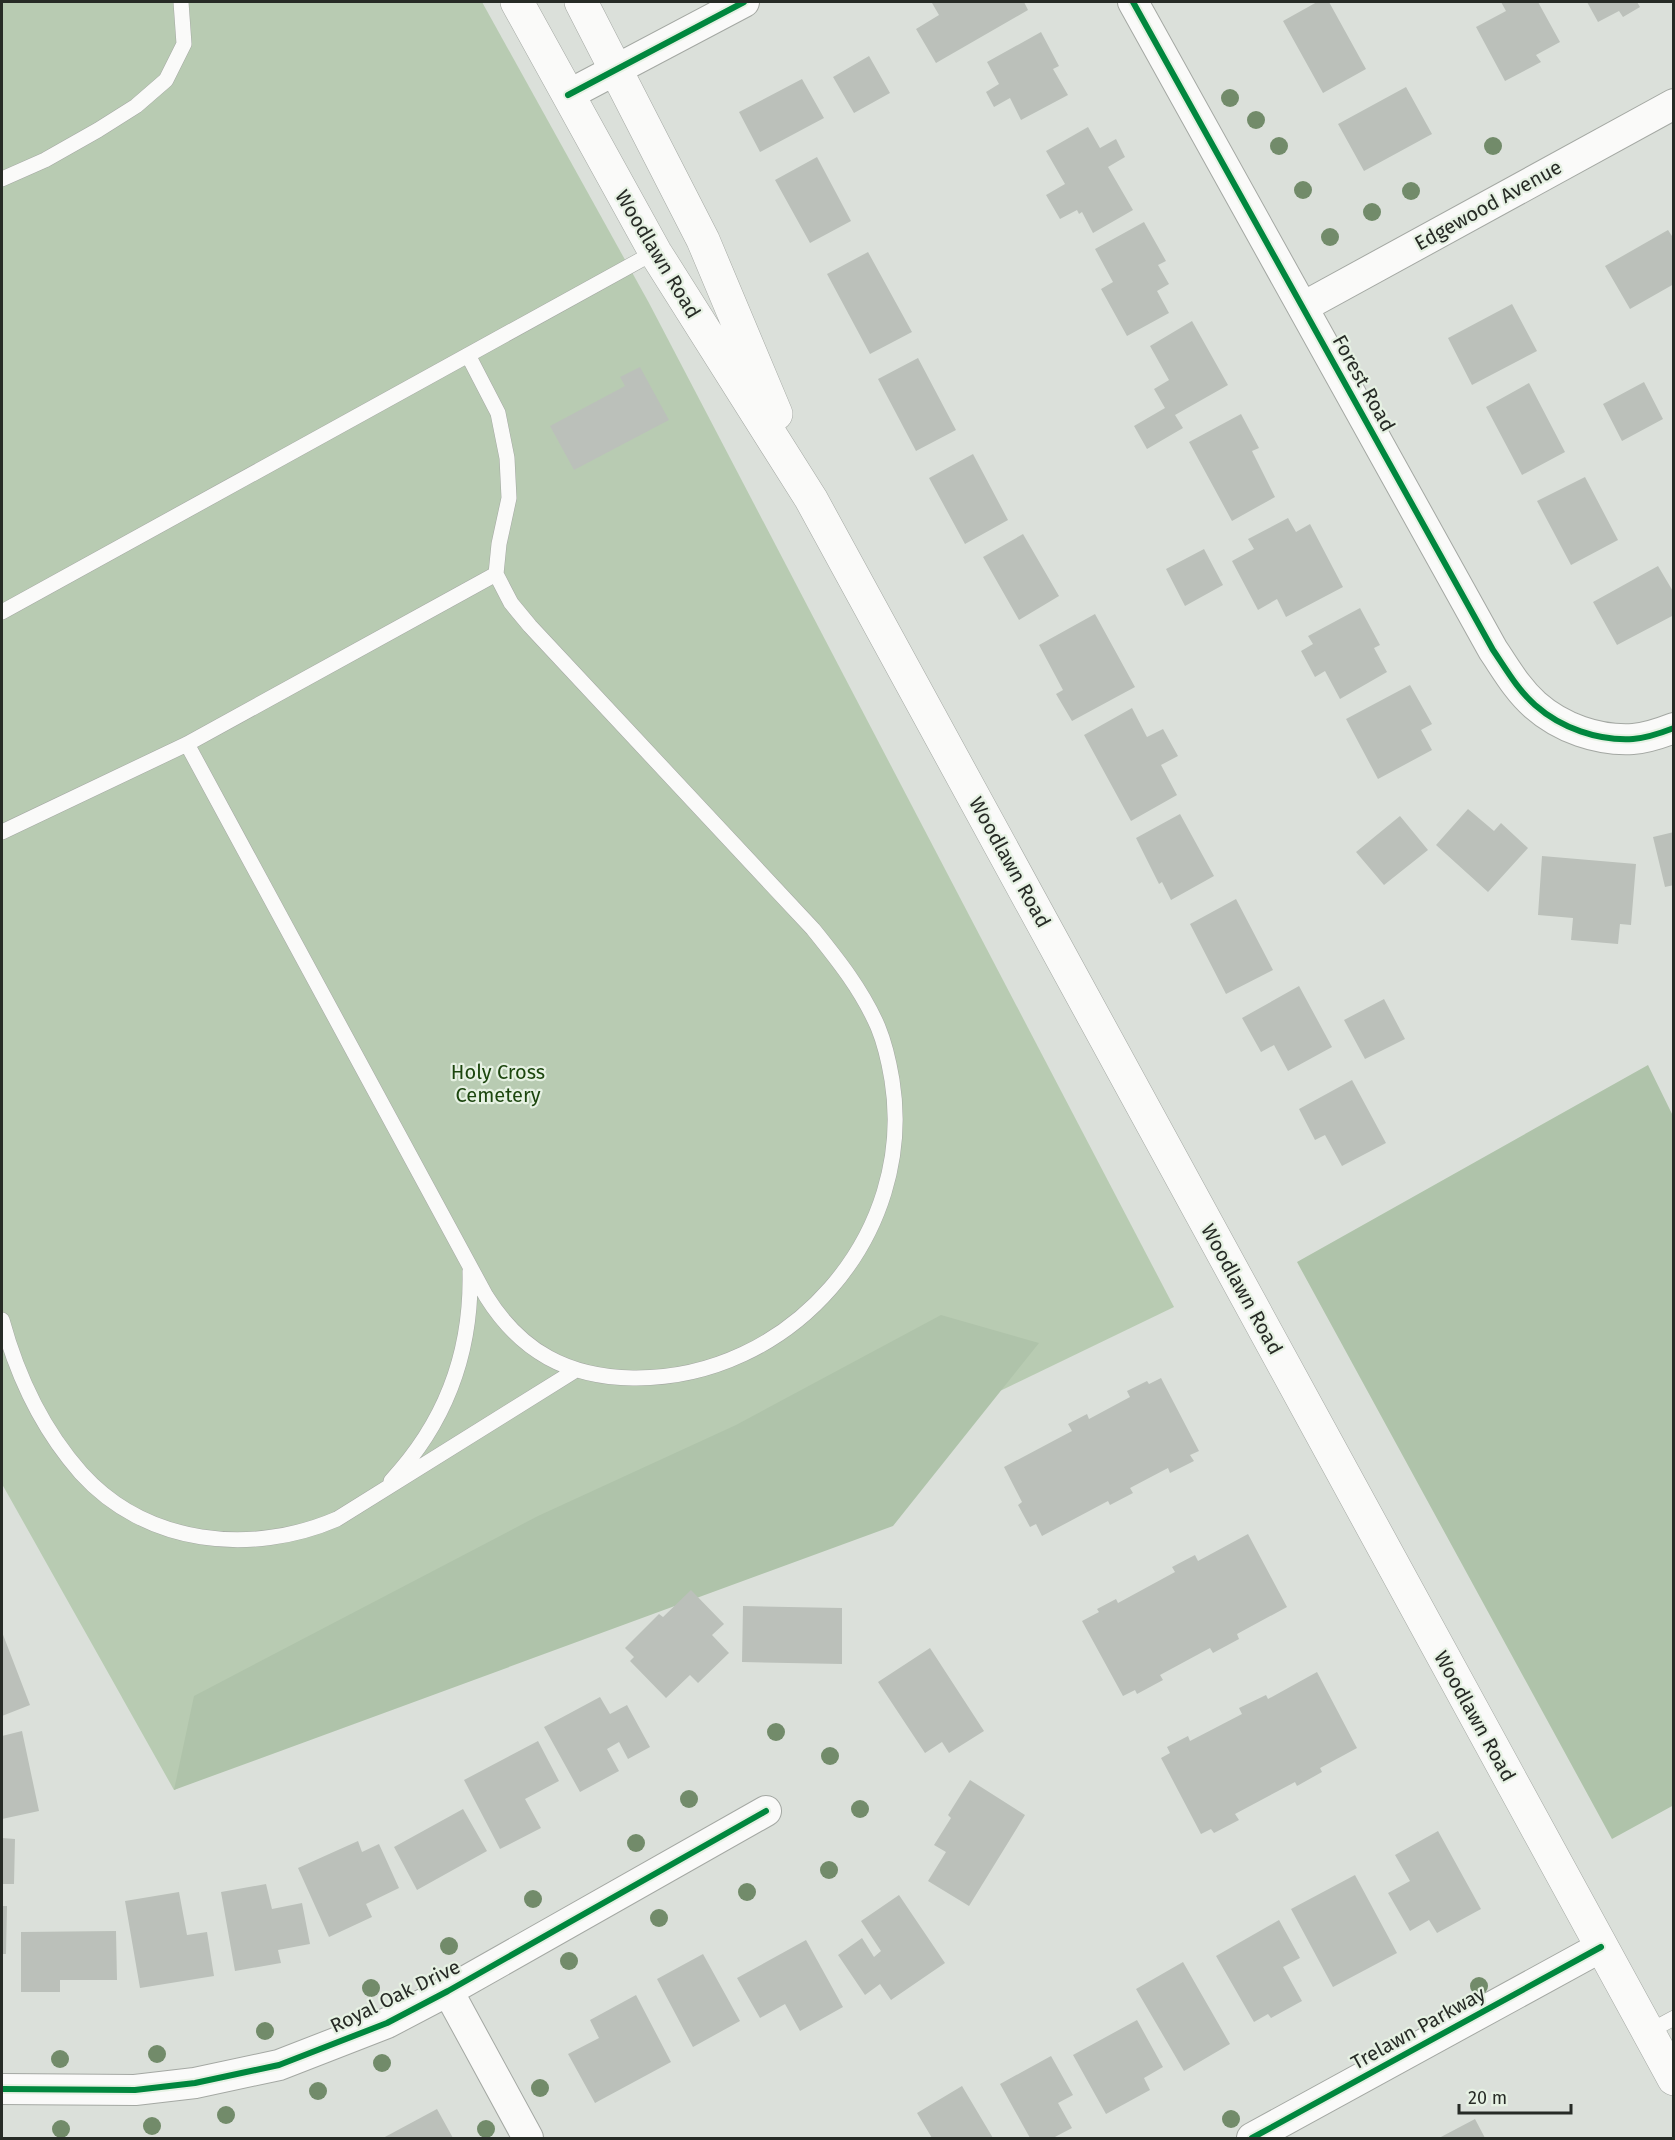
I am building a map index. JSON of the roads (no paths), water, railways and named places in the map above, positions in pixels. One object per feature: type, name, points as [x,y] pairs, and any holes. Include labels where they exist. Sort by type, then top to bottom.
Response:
[{"type":"main road","name":"Woodlawn Road","points":[[517,2],[655,252],[811,499],[1601,1947],[1661,2025],[1674,2079]]},
{"type":"main road","name":"Woodlawn Road","points":[[581,2],[703,240],[811,499]]},
{"type":"street","points":[[568,95],[744,2]]},
{"type":"street","name":"Forest Road","points":[[1133,2],[1493,650],[1514,682],[1535,705],[1576,731],[1607,738],[1634,739],[1674,728]]},
{"type":"street","name":"Edgewood Avenue","points":[[1303,307],[1674,104]]},
{"type":"street","name":"Royal Oak Drive","points":[[2,2089],[135,2090],[195,2083],[279,2066],[387,2023],[448,1991],[766,1811]]},
{"type":"street","name":"Trelawn Parkway","points":[[1271,2134],[1601,1947]]},
{"type":"street","points":[[448,1991],[528,2139]]},
{"type":"lane","points":[[2,180],[45,160],[98,130],[136,106],[166,80],[184,44],[182,2]]},
{"type":"lane","points":[[2,612],[655,252]]},
{"type":"lane","points":[[186,744],[470,1268],[493,1308],[514,1333],[546,1357],[576,1370],[602,1377],[644,1378],[689,1372],[731,1359],[771,1339],[807,1312],[838,1280],[863,1243],[873,1223],[882,1202],[892,1159],[896,1115],[890,1072],[878,1028],[864,998],[842,964],[805,920],[511,603],[496,573],[499,544],[509,498],[507,458],[498,413],[468,355]]},
{"type":"lane","points":[[2,832],[186,744],[496,573]]},
{"type":"lane","points":[[369,1501],[387,1485],[418,1449],[432,1429],[449,1393],[466,1339],[470,1315],[470,1268]]},
{"type":"lane","points":[[2,1320],[13,1358],[37,1408],[81,1473],[116,1502],[140,1517],[174,1531],[229,1541],[248,1541],[303,1533],[337,1519],[576,1370]]},
{"type":"park label","name":"Holy Cross Cemetery","points":[[498,1084]]}]
